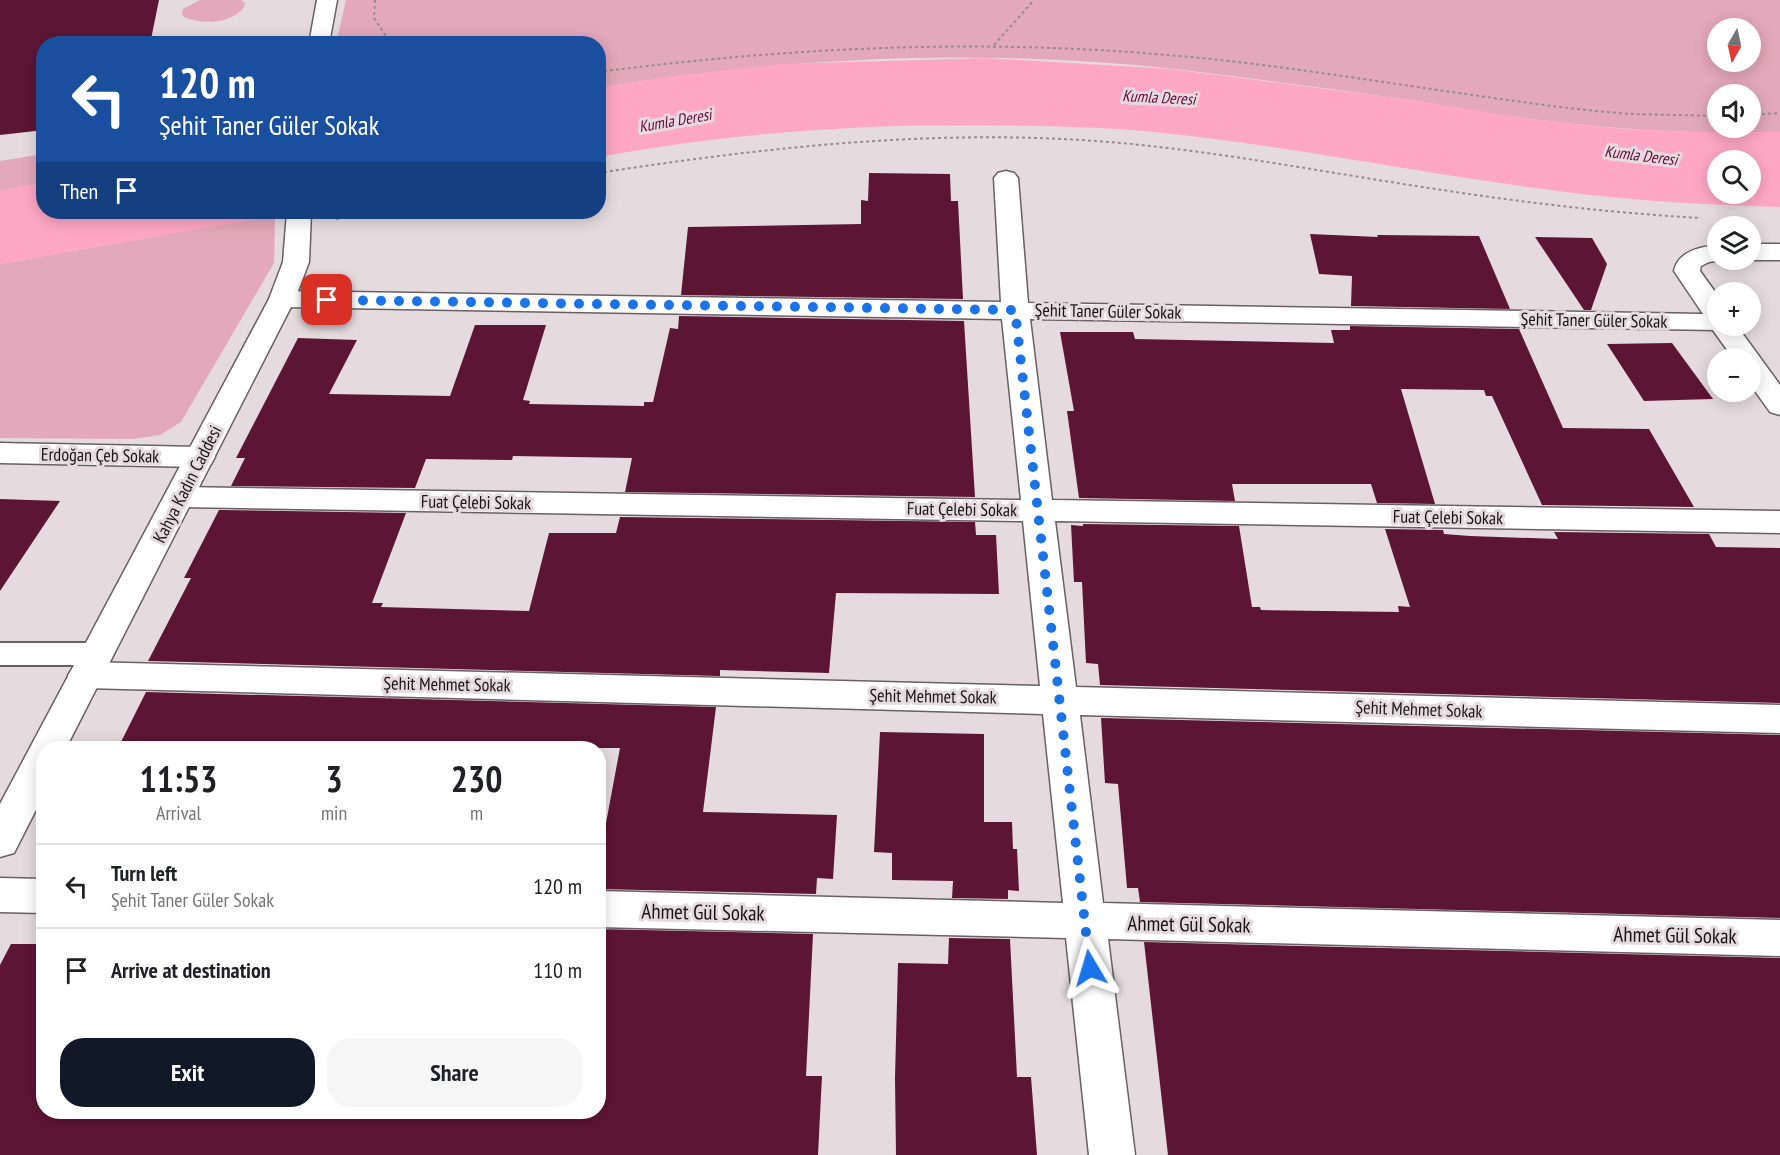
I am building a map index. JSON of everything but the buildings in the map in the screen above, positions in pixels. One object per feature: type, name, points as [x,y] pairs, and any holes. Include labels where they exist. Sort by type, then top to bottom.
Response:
[{"type":"street","points":[[320,36],[327,0]]},
{"type":"street","points":[[1006,178],[1015,310],[1112,1155]]},
{"type":"street","name":"Kahya Kadın Caddesi","points":[[52,741],[282,299],[296,262],[299,219]]},
{"type":"street","points":[[1761,252],[1780,252]]},
{"type":"street","points":[[1707,256],[1691,260],[1687,265],[1687,271],[1707,300]]},
{"type":"street","name":"Şehit Taner Güler Sokak","points":[[282,299],[1707,322]]},
{"type":"street","points":[[1761,378],[1780,405]]},
{"type":"street","name":"Erdoğan Çeb Sokak","points":[[0,453],[200,458]]},
{"type":"street","name":"Fuat Çelebi Sokak","points":[[180,497],[1780,522]]},
{"type":"street","name":"Şehit Mehmet Sokak","points":[[92,665],[1060,699],[1780,718]]},
{"type":"street","points":[[0,841],[36,772]]},
{"type":"street","points":[[0,895],[36,896]]},
{"type":"street","name":"Ahmet Gül Sokak","points":[[606,909],[1780,938]]},
{"type":"lane","points":[[0,654],[92,665]]},
{"type":"path","points":[[375,0],[374,18],[386,36]]},
{"type":"path","points":[[993,46],[1034,0]]},
{"type":"path","points":[[606,71],[699,58],[822,48],[993,46],[1179,56],[1570,108],[1632,114],[1707,116]]},
{"type":"path","points":[[1761,114],[1780,113]]},
{"type":"path","points":[[606,172],[710,155],[813,144],[1011,137],[1108,142],[1214,154],[1532,203],[1707,219]]},
{"type":"shaded area","points":[[200,0],[241,0],[245,3],[239,13],[224,20],[207,22],[184,17],[183,9]]},
{"type":"shaded area","points":[[346,0],[1780,0],[1780,132],[1761,133],[1761,84],[1707,84],[1707,132],[1588,125],[1175,69],[1103,63],[1031,59],[886,59],[742,69],[606,87],[606,36],[338,36]]},
{"type":"shaded area","points":[[36,155],[36,184],[0,191],[0,161]]},
{"type":"shaded area","points":[[253,219],[275,219],[274,263],[181,422],[160,435],[133,439],[0,438],[0,264]]},
{"type":"water","name":"Kumla Deresi","points":[[986,58],[1171,69],[1426,102],[1524,118],[1612,128],[1707,132],[1707,138],[1761,138],[1761,132],[1780,132],[1780,207],[1708,204],[1761,204],[1761,150],[1707,150],[1707,204],[1592,195],[1518,186],[1230,141],[1157,132],[1084,127],[888,126],[791,132],[695,142],[606,156],[606,87],[672,76],[781,64]]},
{"type":"water","points":[[36,184],[36,219],[256,219],[0,264],[0,191]]},
{"type":"route","points":[[327,300],[1015,310],[1090,968]]}]
